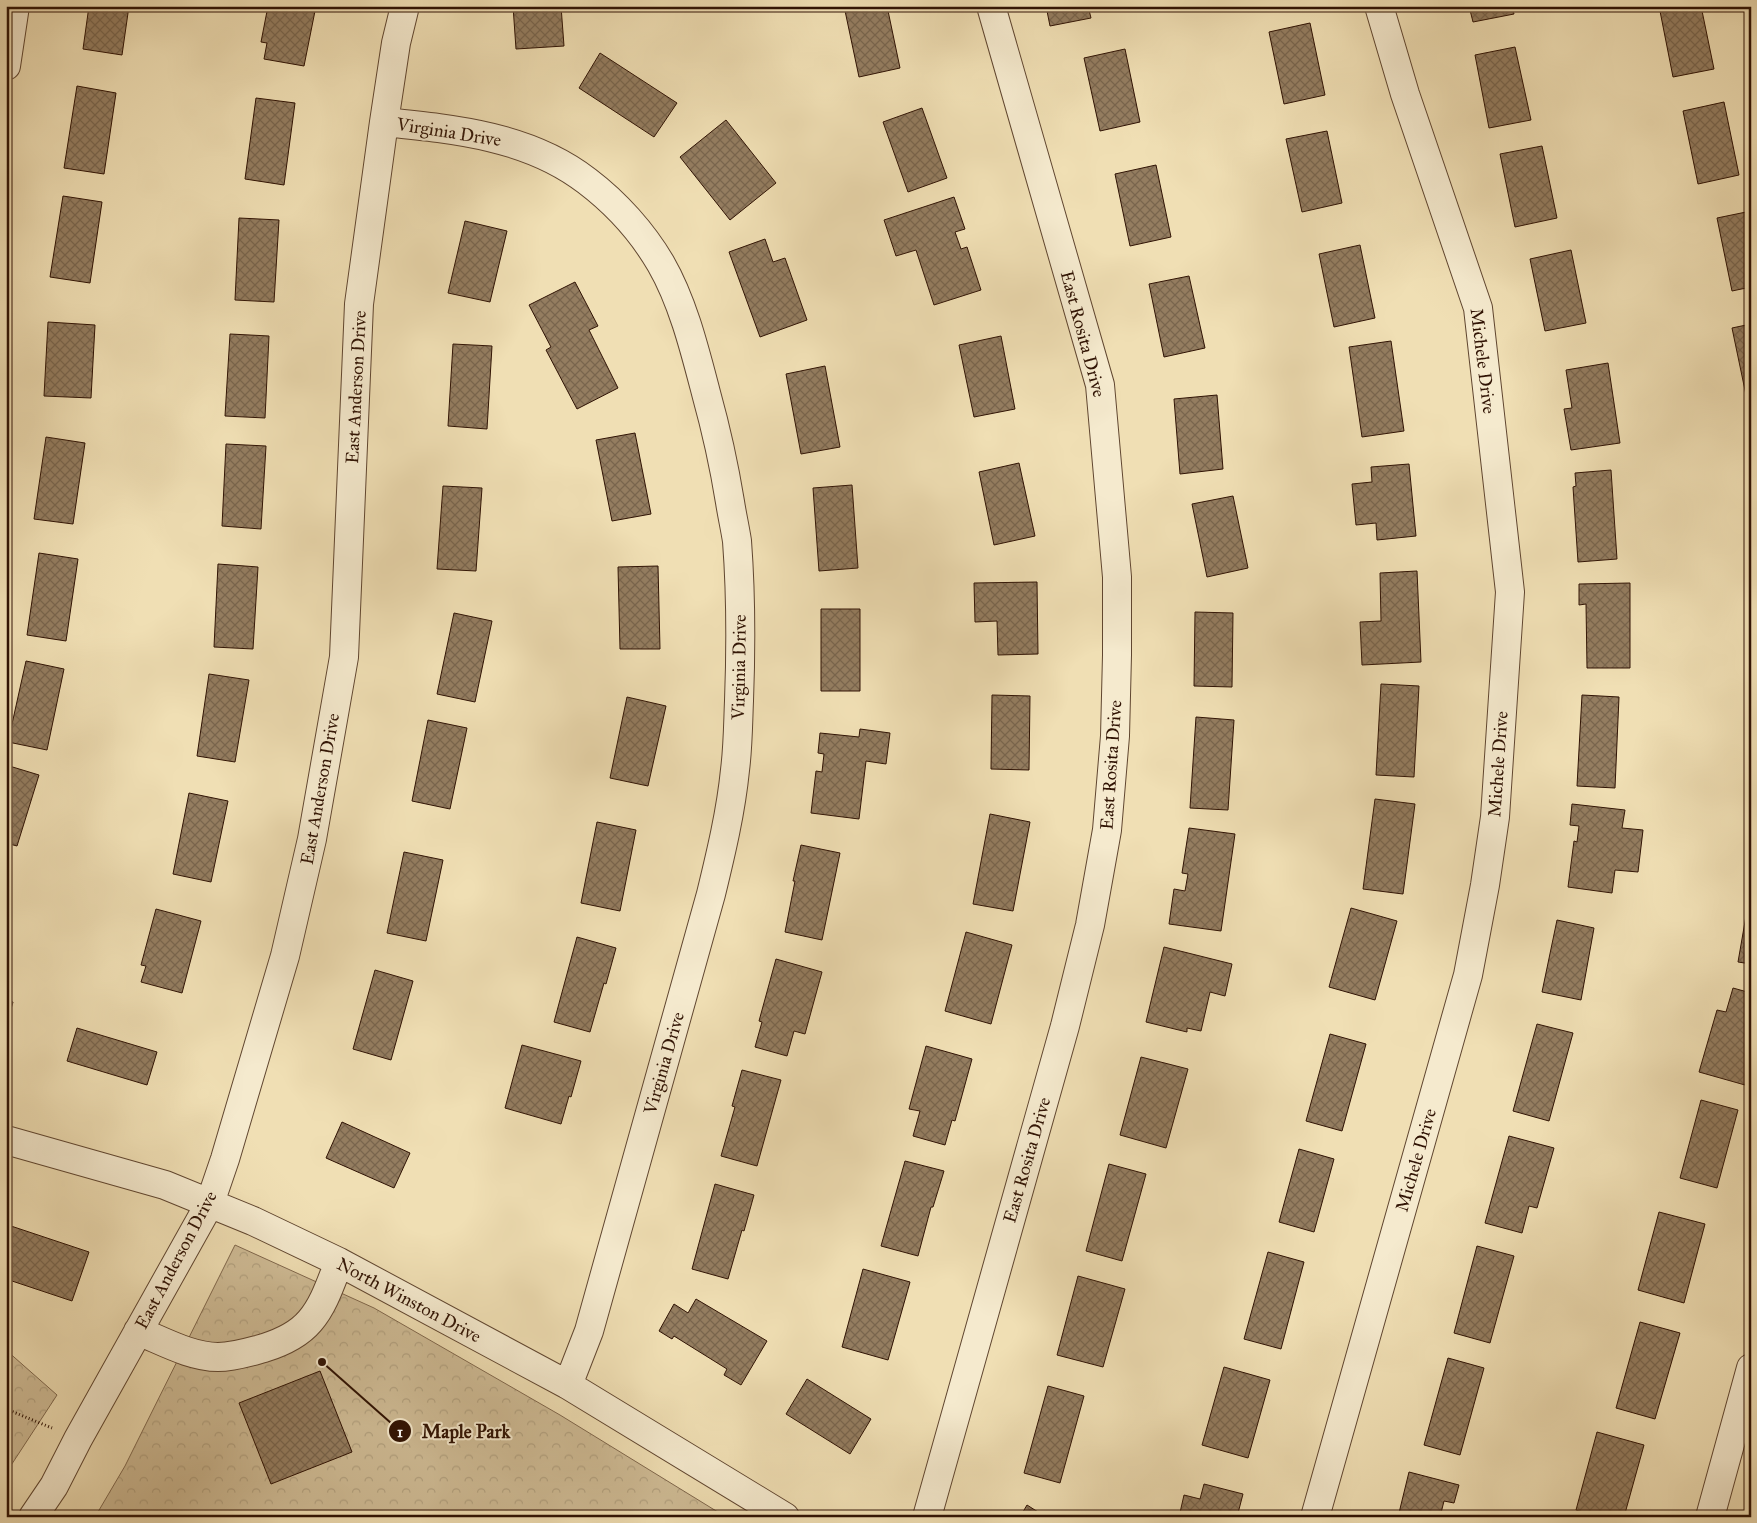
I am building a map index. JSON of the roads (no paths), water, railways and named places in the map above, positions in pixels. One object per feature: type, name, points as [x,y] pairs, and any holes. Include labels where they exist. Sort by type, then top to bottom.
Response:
[{"type":"street","points":[[6,66],[15,6]]},
{"type":"street","name":"East Anderson Drive","points":[[33,1517],[54,1486],[78,1439],[210,1203],[225,1159],[285,956],[312,839],[344,657],[359,304],[384,122],[396,43],[404,6]]},
{"type":"street","name":"East Rosita Drive","points":[[927,1517],[1062,1036],[1090,925],[1107,830],[1115,736],[1117,577],[1100,385],[991,6]]},
{"type":"street","name":"Michele Drive","points":[[1316,1517],[1468,975],[1485,885],[1495,817],[1510,592],[1478,308],[1405,94],[1379,6]]},
{"type":"street","name":"Virginia Drive","points":[[384,122],[481,134],[526,147],[550,158],[587,180],[622,212],[661,264],[676,294],[699,365],[721,449],[736,539],[741,642],[736,768],[725,832],[711,894],[589,1331],[568,1385]]},
{"type":"street","name":"North Winston Drive","points":[[6,1140],[165,1185],[253,1221],[339,1262],[568,1385],[785,1517]]},
{"type":"street","points":[[138,1331],[186,1350],[217,1357],[241,1355],[274,1345],[296,1333],[310,1321],[324,1300],[339,1262]]},
{"type":"street","points":[[1710,1517],[1751,1368]]},
{"type":"place","name":"Maple Park","points":[[322,1362]]}]
